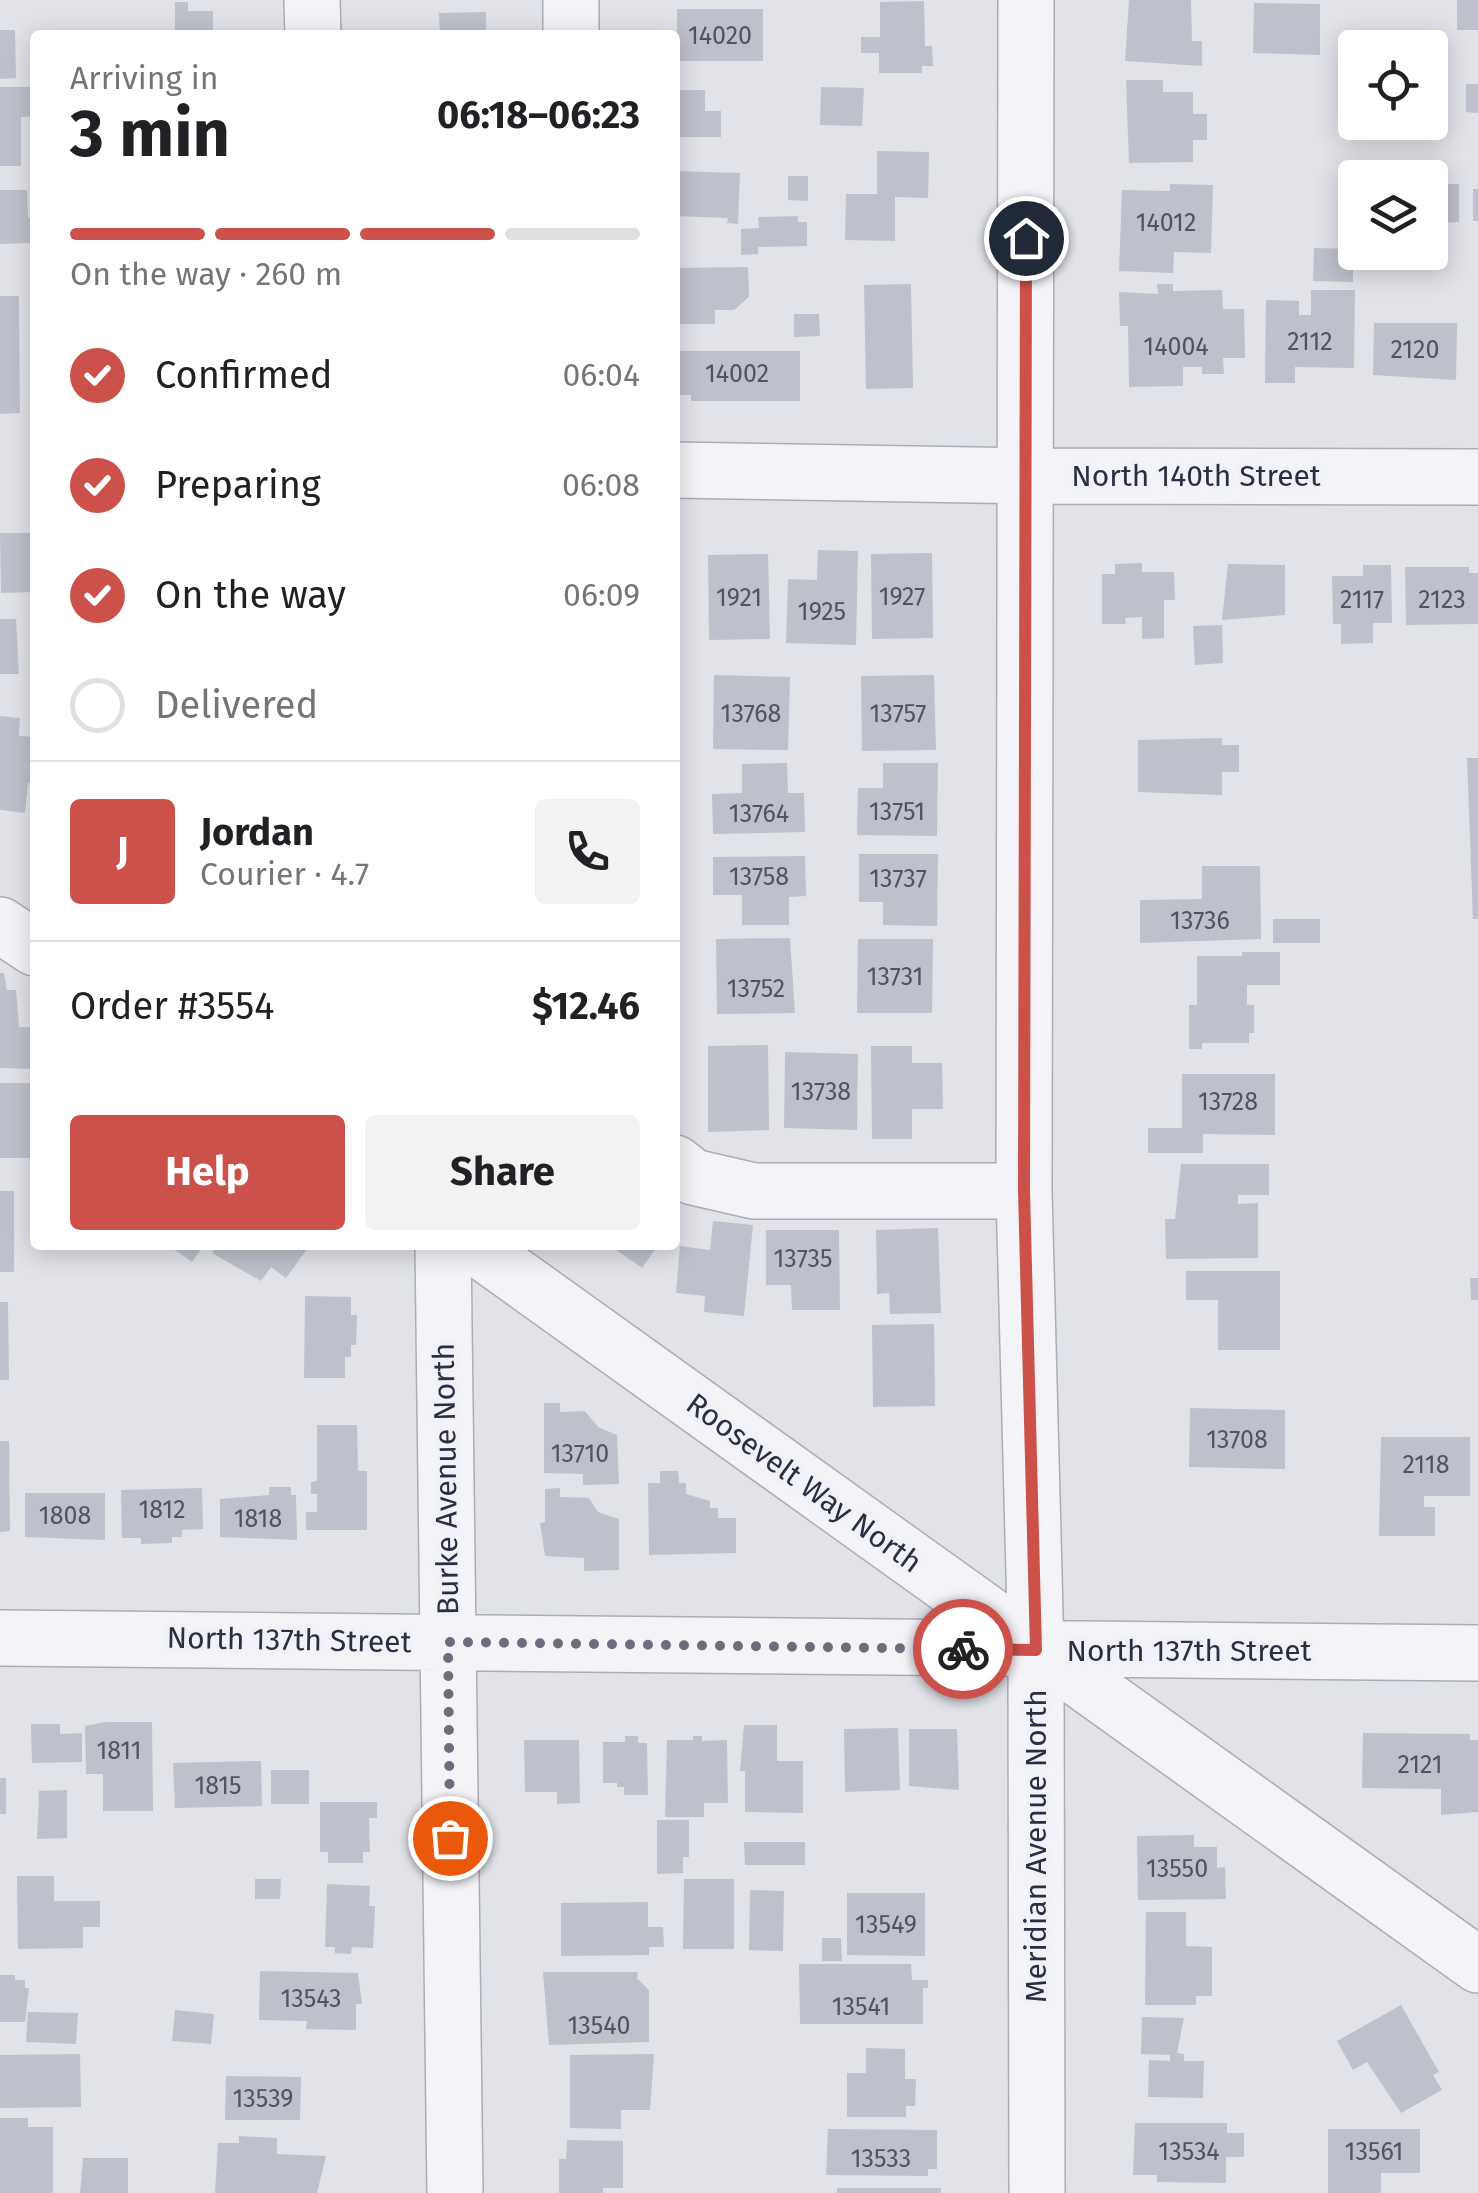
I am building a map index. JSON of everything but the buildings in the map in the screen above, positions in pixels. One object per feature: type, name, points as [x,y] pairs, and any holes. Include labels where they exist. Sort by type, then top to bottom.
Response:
[{"type":"street","points":[[312,0],[313,30]]},
{"type":"street","points":[[571,0],[571,30]]},
{"type":"street","name":"Meridian Avenue North","points":[[1026,0],[1024,1191],[1036,1650],[1037,2193]]},
{"type":"street","name":"North 140th Street","points":[[680,470],[1478,477]]},
{"type":"street","points":[[0,924],[30,945]]},
{"type":"street","points":[[680,1167],[693,1177],[754,1191],[1024,1191]]},
{"type":"street","name":"Burke Avenue North","points":[[443,1250],[456,2193]]},
{"type":"street","name":"Roosevelt Way North","points":[[480,1250],[1478,1965]]},
{"type":"street","name":"North 137th Street","points":[[0,1638],[1478,1652]]},
{"type":"way so far","points":[[450,1838],[448,1642],[963,1649]]},
{"type":"route","points":[[963,1649],[1036,1650],[1024,1191],[1026,238]]}]
